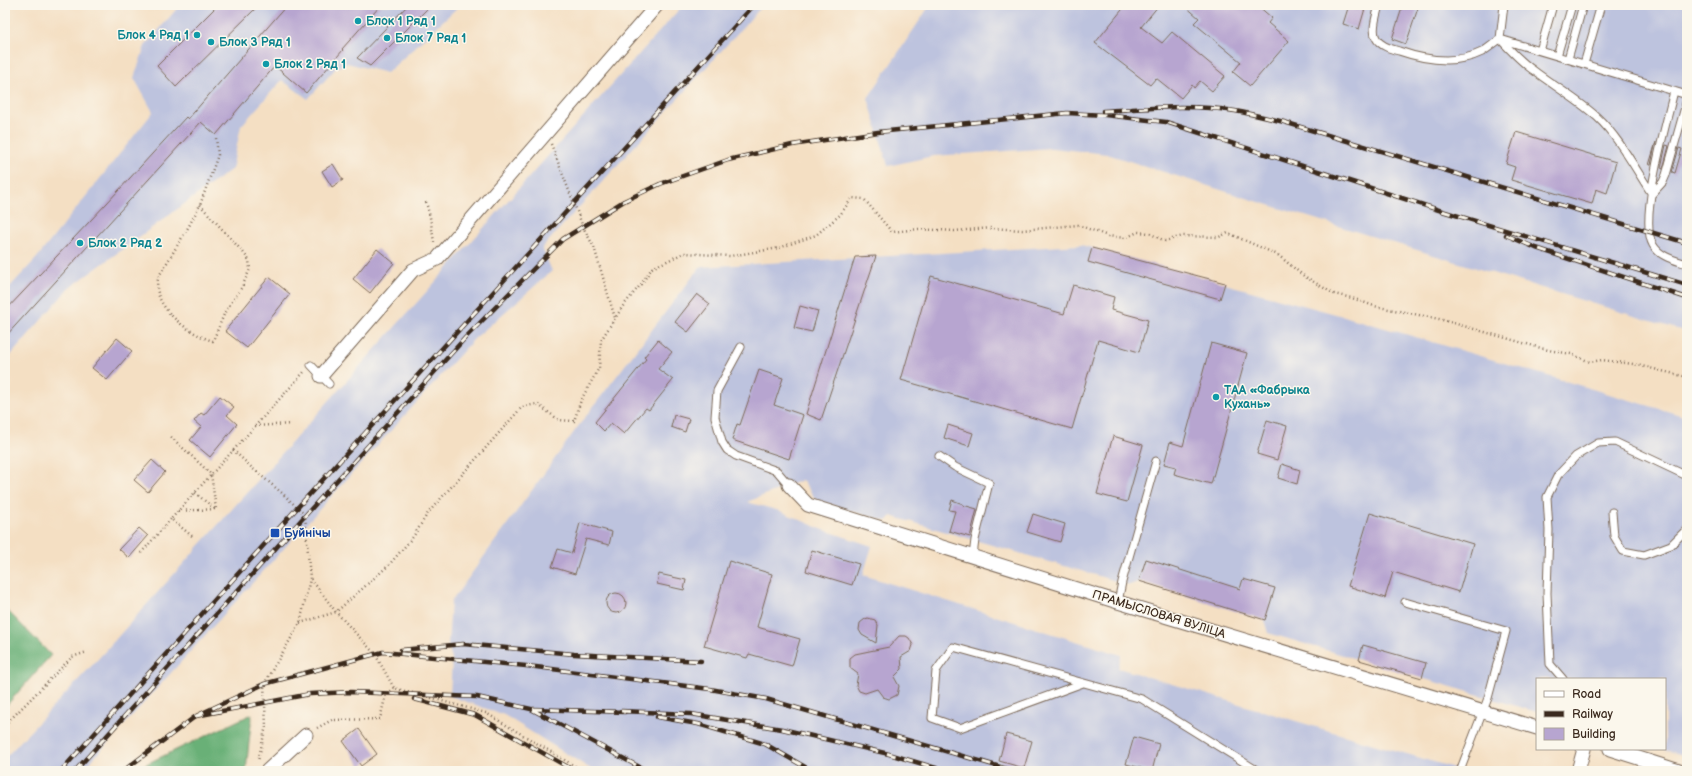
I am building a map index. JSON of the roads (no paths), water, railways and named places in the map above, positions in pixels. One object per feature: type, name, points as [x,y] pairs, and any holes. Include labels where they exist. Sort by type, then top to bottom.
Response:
[{"type":"street","points":[[325,380],[413,270],[437,259],[657,5]]},
{"type":"street","name":"ПРАМЫСЛОВАЯ ВУЛІЦА","points":[[790,485],[808,506],[1118,602],[1536,728]]},
{"type":"street","points":[[262,767],[306,734]]},
{"type":"street","points":[[1578,771],[1584,750]]},
{"type":"street","points":[[1613,750],[1679,771]]},
{"type":"lane","points":[[1379,5],[1374,31],[1376,38],[1382,44],[1418,58],[1436,60],[1470,57],[1483,51],[1500,39]]},
{"type":"lane","points":[[1504,5],[1500,39],[1514,55],[1532,70],[1578,101],[1599,118],[1619,143],[1652,194]]},
{"type":"lane","points":[[1540,51],[1553,5]]},
{"type":"lane","points":[[1557,56],[1572,5]]},
{"type":"lane","points":[[1568,59],[1583,5]]},
{"type":"lane","points":[[1584,64],[1601,5]]},
{"type":"lane","points":[[1500,39],[1687,95]]},
{"type":"lane","points":[[1674,91],[1655,167],[1650,231],[1652,243],[1661,254],[1687,264]]},
{"type":"lane","points":[[1652,194],[1663,182],[1666,175],[1687,100]]},
{"type":"lane","points":[[741,347],[717,390],[715,417],[722,442],[727,450],[736,456],[776,471],[790,485]]},
{"type":"lane","points":[[311,365],[325,380]]},
{"type":"lane","points":[[1562,678],[1550,664],[1547,593],[1549,530],[1547,497],[1558,475],[1576,456],[1598,443],[1615,442],[1687,476]]},
{"type":"lane","points":[[939,456],[955,467],[989,483],[975,540],[973,556]]},
{"type":"lane","points":[[1118,602],[1122,582],[1156,461]]},
{"type":"lane","points":[[1612,512],[1614,536],[1623,551],[1644,555],[1671,545],[1687,529]]},
{"type":"lane","points":[[1405,602],[1506,631],[1483,712],[1460,771]]},
{"type":"lane","points":[[1084,683],[960,728],[932,718],[936,671],[952,647],[1084,683],[1142,699],[1258,771]]},
{"type":"railway","points":[[61,771],[298,507],[754,5]]},
{"type":"railway","points":[[1103,111],[1186,107],[1219,109],[1260,116],[1687,243]]},
{"type":"railway","points":[[75,771],[466,337],[563,239],[624,201],[660,184],[728,160],[792,145],[878,132],[1067,113],[1105,115],[1166,122],[1442,211],[1687,285]]},
{"type":"railway","points":[[1506,235],[1536,248],[1687,298]]},
{"type":"railway","points":[[401,650],[463,644],[574,654],[701,661]]},
{"type":"railway","points":[[196,716],[264,684],[383,652],[536,667],[710,689],[766,699],[1014,771]]},
{"type":"railway","points":[[123,771],[196,716],[310,694],[351,692],[477,697],[531,709],[647,771]]},
{"type":"railway","points":[[414,699],[475,715],[575,771]]},
{"type":"railway","points":[[533,709],[625,712]]},
{"type":"railway","points":[[621,711],[691,714],[782,729],[889,754],[946,771]]},
{"type":"railway","points":[[657,717],[698,724],[765,744],[812,771]]},
{"type":"place","name":"Блок 1 Ряд 1","points":[[358,21]]},
{"type":"place","name":"Блок 4 Ряд 1","points":[[197,35]]},
{"type":"place","name":"Блок 7 Ряд 1","points":[[387,38]]},
{"type":"place","name":"Блок 3 Ряд 1","points":[[211,42]]},
{"type":"place","name":"Блок 2 Ряд 1","points":[[266,64]]},
{"type":"place","name":"Блок 2 Ряд 2","points":[[80,243]]},
{"type":"place","name":"ТАА «Фабрыка Кухань»","points":[[1216,397]]},
{"type":"place","name":"Буйнічы","points":[[275,533]]}]
